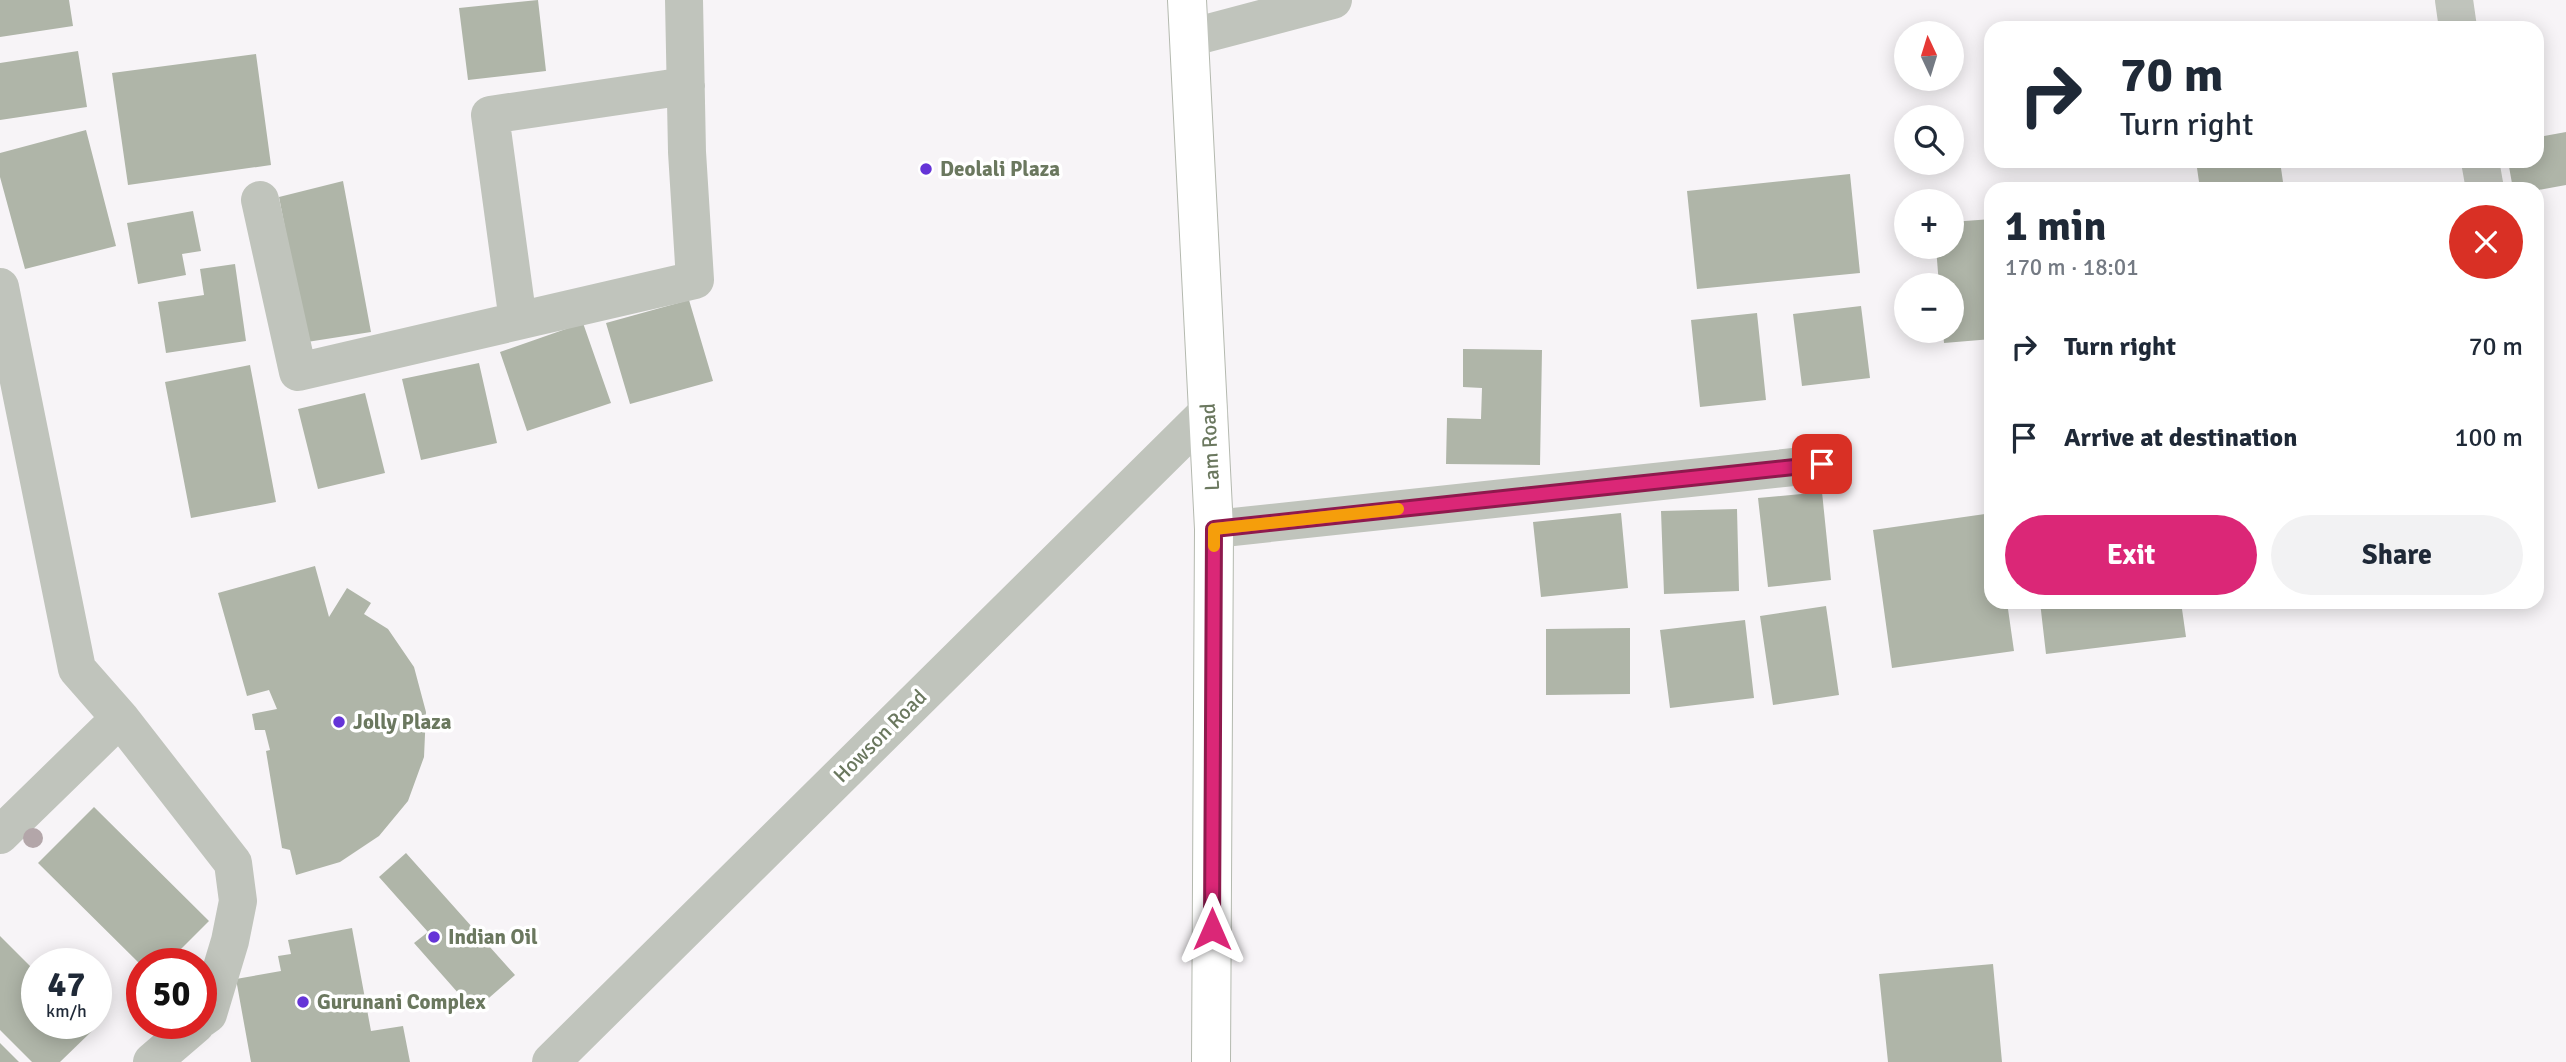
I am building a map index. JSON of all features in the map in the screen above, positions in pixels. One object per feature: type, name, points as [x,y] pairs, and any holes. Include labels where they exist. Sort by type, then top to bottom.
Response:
[{"type":"main road","name":"Lam Road","points":[[1187,0],[1214,529],[1212,1062]]},
{"type":"street","points":[[260,200],[298,372],[695,280],[684,0]]},
{"type":"street","points":[[1189,38],[1333,0]]},
{"type":"street","points":[[2454,0],[2457,21]]},
{"type":"street","points":[[518,321],[490,116],[686,86]]},
{"type":"street","points":[[0,287],[77,669],[120,718],[233,863],[238,901],[217,984]]},
{"type":"street","name":"Howson Road","points":[[551,1062],[1209,411]]},
{"type":"street","points":[[1214,529],[1822,464]]},
{"type":"street","points":[[0,835],[120,718]]},
{"type":"street","points":[[154,1061],[179,1039]]},
{"type":"building","points":[[0,0],[69,0],[73,26],[0,37]]},
{"type":"building","points":[[538,0],[546,71],[468,80],[459,8]]},
{"type":"building","points":[[78,51],[87,107],[0,120],[0,63]]},
{"type":"building","points":[[256,54],[271,165],[128,185],[112,73]]},
{"type":"building","points":[[86,130],[116,246],[25,269],[0,177],[0,153]]},
{"type":"building","points":[[2566,132],[2566,185],[2544,189],[2544,182],[2512,182],[2509,168],[2544,168],[2544,136]]},
{"type":"building","points":[[2197,168],[2281,168],[2283,182],[2199,182]]},
{"type":"building","points":[[1850,174],[1860,273],[1697,289],[1687,191]]},
{"type":"building","points":[[343,181],[371,332],[307,342],[279,197]]},
{"type":"building","points":[[193,211],[201,251],[182,254],[186,275],[138,284],[127,223]]},
{"type":"building","points":[[1984,220],[1984,340],[1964,341],[1964,273],[1938,273],[1937,259],[1964,259],[1964,221]]},
{"type":"building","points":[[235,264],[246,341],[166,353],[158,302],[204,295],[200,269]]},
{"type":"building","points":[[689,300],[713,381],[630,404],[606,323]]},
{"type":"building","points":[[1861,306],[1870,378],[1802,386],[1793,314]]},
{"type":"building","points":[[1757,313],[1766,400],[1700,407],[1691,320]]},
{"type":"building","points":[[583,323],[611,403],[527,431],[500,352]]},
{"type":"building","points":[[1463,349],[1542,350],[1540,465],[1446,464],[1447,418],[1481,419],[1482,388],[1463,387]]},
{"type":"building","points":[[479,363],[497,443],[421,460],[402,379]]},
{"type":"building","points":[[250,365],[276,502],[191,518],[165,382]]},
{"type":"building","points":[[365,393],[385,473],[318,489],[298,409]]},
{"type":"building","points":[[1822,492],[1831,580],[1768,587],[1758,498]]},
{"type":"building","points":[[1737,509],[1739,591],[1664,594],[1661,511]]},
{"type":"building","points":[[1621,513],[1628,588],[1541,597],[1533,522]]},
{"type":"building","points":[[1984,514],[1984,609],[2008,609],[2014,651],[1892,668],[1873,530]]},
{"type":"building","name":"Jolly Plaza","points":[[315,566],[329,617],[347,588],[371,603],[364,614],[388,629],[414,667],[426,712],[424,757],[408,801],[379,836],[340,862],[296,875],[290,850],[282,848],[265,730],[255,730],[252,714],[277,709],[269,690],[247,696],[218,593]]},
{"type":"building","points":[[1826,606],[1839,695],[1773,705],[1760,616]]},
{"type":"building","points":[[2041,609],[2182,609],[2186,637],[2046,654]]},
{"type":"building","points":[[1745,620],[1754,698],[1670,708],[1660,630]]},
{"type":"building","points":[[1630,628],[1630,694],[1546,695],[1546,629]]},
{"type":"building","points":[[94,807],[209,921],[182,948],[126,948],[126,950],[38,863]]},
{"type":"building","points":[[406,853],[515,975],[474,1011],[414,943],[428,932],[379,877]]},
{"type":"building","name":"Gurunani Complex","points":[[352,928],[371,1031],[403,1026],[410,1062],[251,1062],[236,979],[281,971],[278,956],[291,954],[288,940]]},
{"type":"building","points":[[0,936],[21,957],[21,1039],[84,1039],[60,1062],[32,1062],[0,1030]]},
{"type":"building","points":[[1993,964],[2002,1062],[1888,1062],[1879,974]]},
{"type":"building","points":[[0,1043],[19,1062],[0,1062]]},
{"type":"slow traffic","points":[[1214,546],[1214,529],[1398,509]]},
{"type":"place","name":"Deolali Plaza","points":[[926,169]]},
{"type":"place","name":"Jolly Plaza","points":[[339,722]]},
{"type":"place","name":"Indian Oil","points":[[434,937]]},
{"type":"place","name":"Gurunani Complex","points":[[303,1002]]},
{"type":"route","points":[[1212,929],[1214,529],[1822,464]]}]
